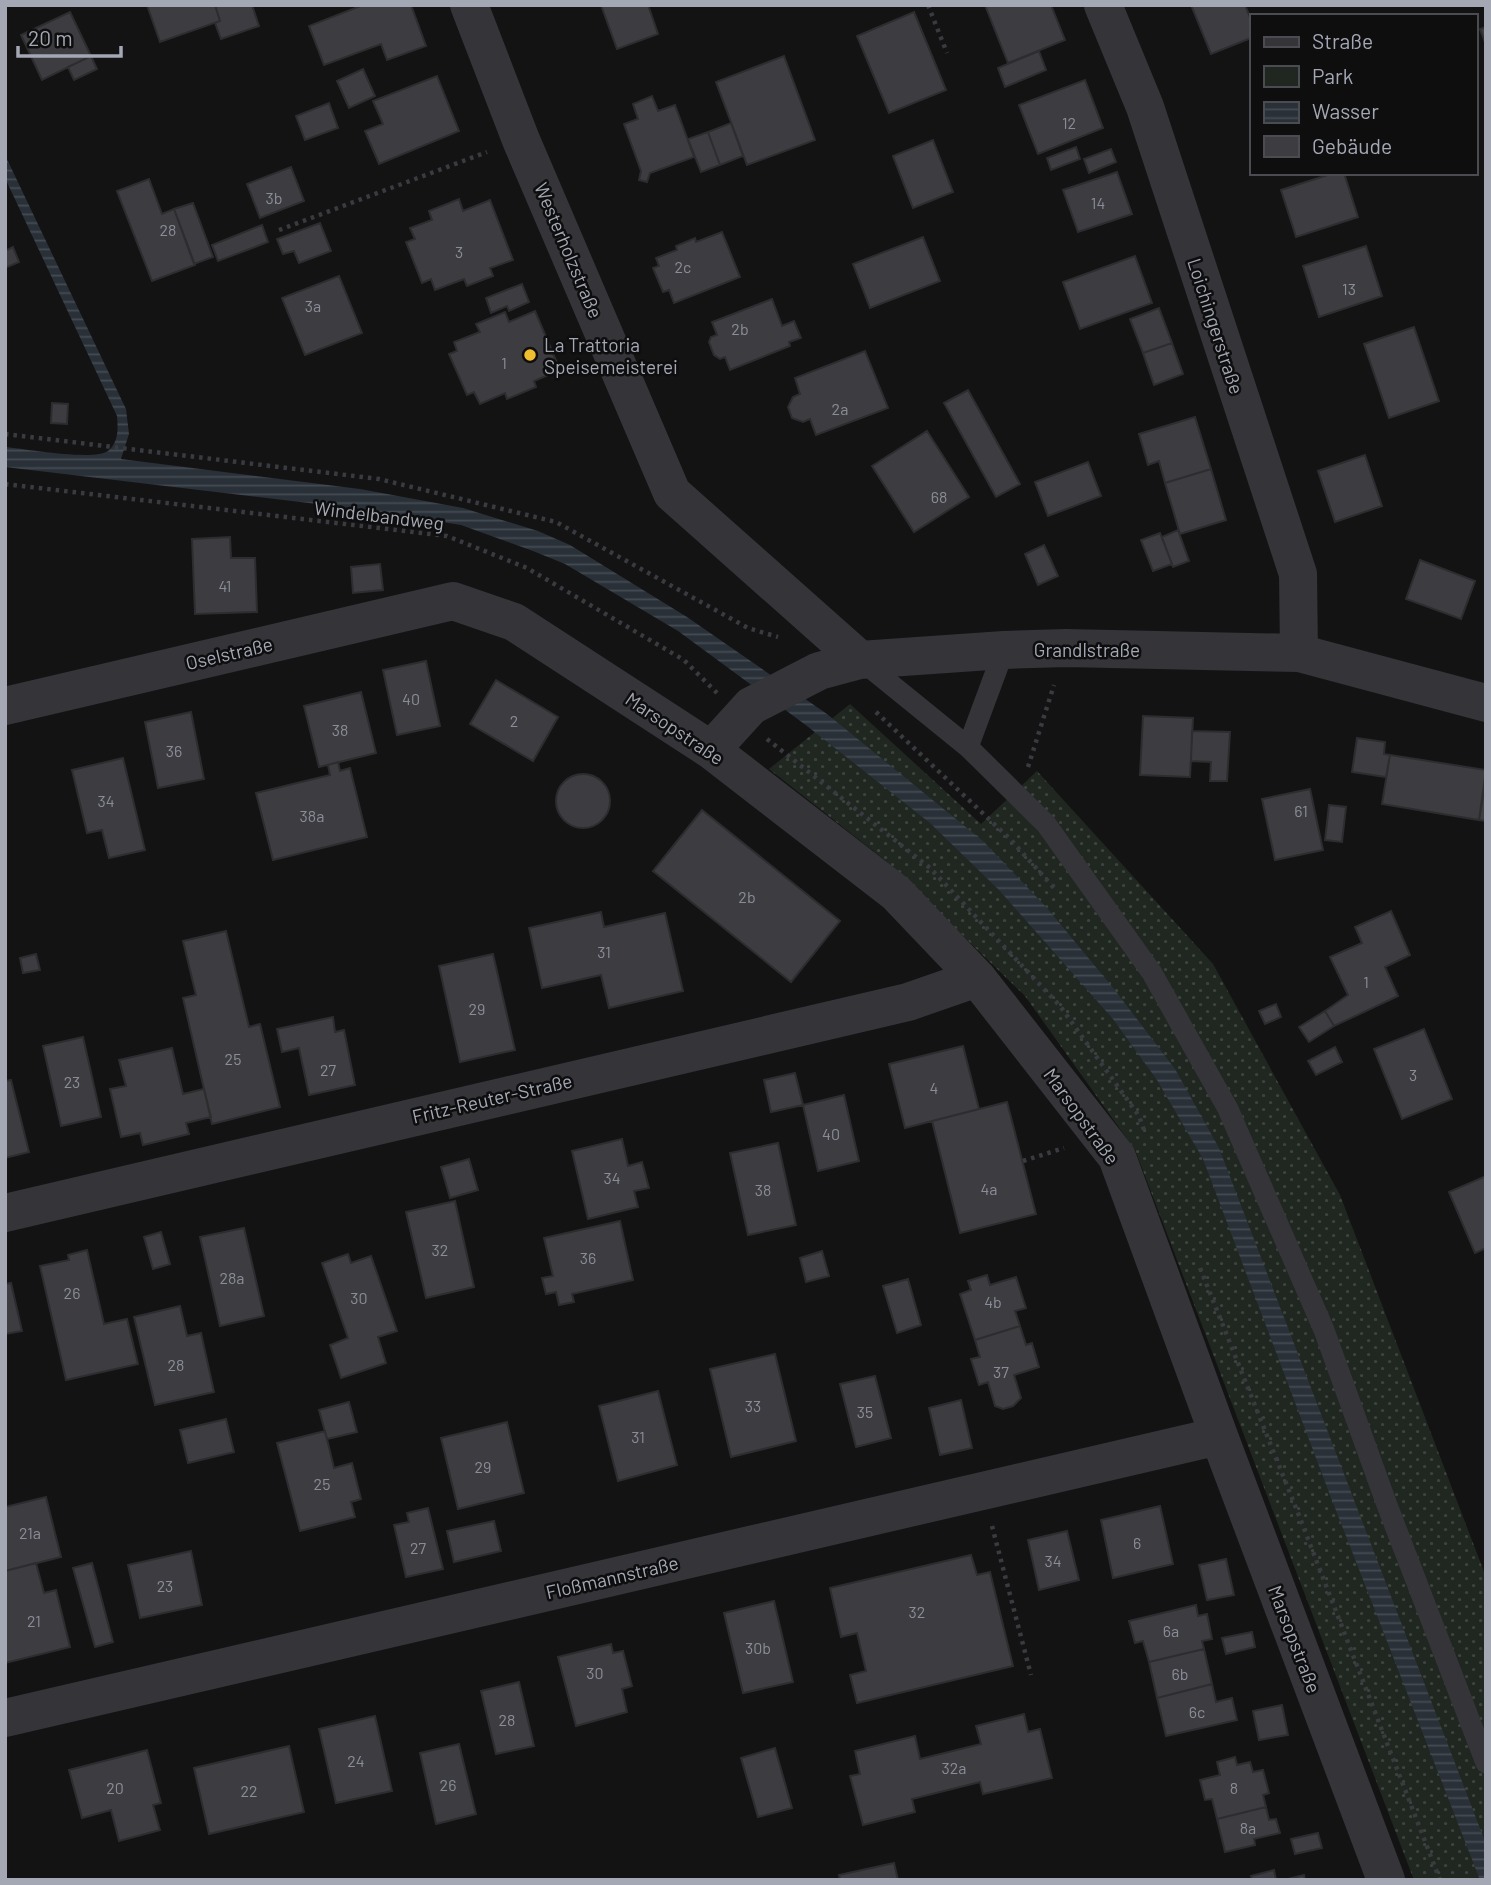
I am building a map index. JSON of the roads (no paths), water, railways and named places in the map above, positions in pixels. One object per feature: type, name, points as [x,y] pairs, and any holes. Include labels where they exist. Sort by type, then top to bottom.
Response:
[{"type":"street","name":"Westerholzstraße","points":[[469,5],[521,140],[672,493],[860,660]]},
{"type":"street","name":"Loichingerstraße","points":[[1103,5],[1145,107],[1297,574],[1298,653]]},
{"type":"street","name":"Oselstraße","points":[[5,706],[453,601]]},
{"type":"street","name":"Marsopstraße","points":[[453,601],[514,622],[711,750],[896,893],[977,978],[1117,1157],[1386,1880]]},
{"type":"street","name":"Grandlstraße","points":[[711,750],[746,711],[819,671],[860,660],[1004,650],[1066,648],[1298,653],[1486,703]]},
{"type":"street","name":"Fritz-Reuter-Straße","points":[[5,1213],[908,1002],[977,978]]},
{"type":"street","name":"Floßmannstraße","points":[[5,1718],[1219,1436]]},
{"type":"lane","points":[[968,747],[1004,650]]},
{"type":"lane","points":[[860,660],[968,747],[1046,824],[1152,973],[1228,1109],[1324,1330],[1387,1505],[1486,1763]]},
{"type":"water","points":[[5,155],[126,409],[129,434],[121,459],[360,489],[463,508],[538,531],[570,545],[687,617],[827,714],[983,841],[1047,908],[1175,1069],[1219,1148],[1486,1844],[1486,1880],[1480,1880],[1203,1159],[1157,1080],[1113,1019],[999,890],[930,823],[807,726],[678,631],[565,564],[461,525],[359,509],[5,467],[5,447],[75,455],[100,454],[112,447],[118,425],[117,416],[5,178]]},
{"type":"place","name":"La Trattoria Speisemeisterei","points":[[530,355]]}]
